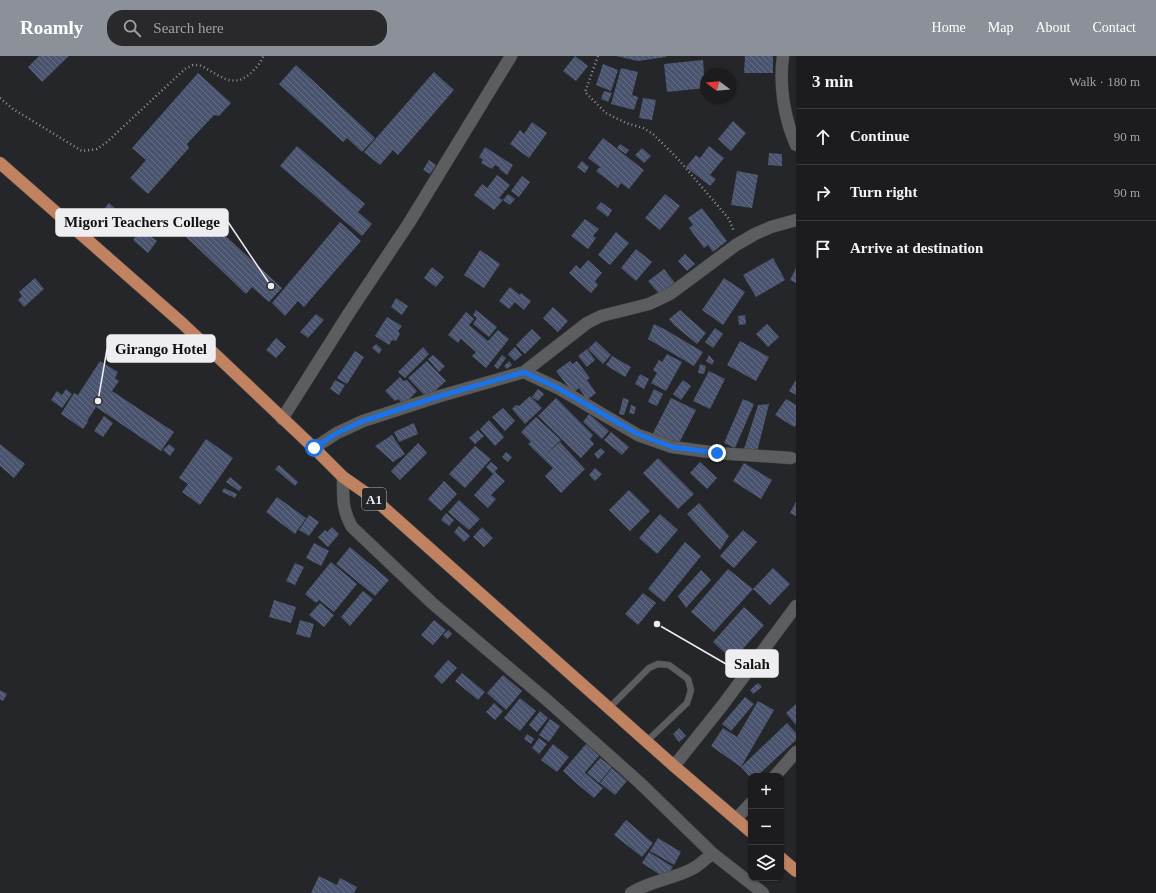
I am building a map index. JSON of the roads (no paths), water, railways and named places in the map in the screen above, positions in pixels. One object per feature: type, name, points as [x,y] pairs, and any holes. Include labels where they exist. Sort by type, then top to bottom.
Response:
[{"type":"highway","name":"A1","points":[[0,163],[242,378],[282,419],[343,477],[373,498],[610,707],[674,766],[748,830]]},
{"type":"highway","points":[[784,861],[796,871]]},
{"type":"street","points":[[282,419],[349,313],[409,223],[511,56]]},
{"type":"street","points":[[783,56],[781,72],[784,100],[789,126],[796,145]]},
{"type":"street","points":[[314,448],[337,433],[363,421],[433,398],[524,372],[587,323],[601,316],[649,304],[670,294],[736,245],[771,227],[796,220]]},
{"type":"street","points":[[524,372],[558,388],[638,434],[672,447],[717,453],[791,458]]},
{"type":"street","points":[[343,477],[343,506],[352,527],[432,603],[548,701],[640,783],[712,853],[763,893]]},
{"type":"street","points":[[674,766],[722,706],[796,606]]},
{"type":"street","points":[[778,773],[796,752]]},
{"type":"street","points":[[736,820],[748,806]]},
{"type":"street","points":[[631,893],[649,884],[682,874],[694,868],[712,853]]},
{"type":"lane","points":[[610,707],[649,668],[658,664],[669,665],[688,679],[691,690],[687,703],[647,741]]},
{"type":"place","name":"Migori Teachers College","points":[[271,286]]},
{"type":"place","name":"Girango Hotel","points":[[98,401]]},
{"type":"place","name":"Salah","points":[[657,624]]}]
